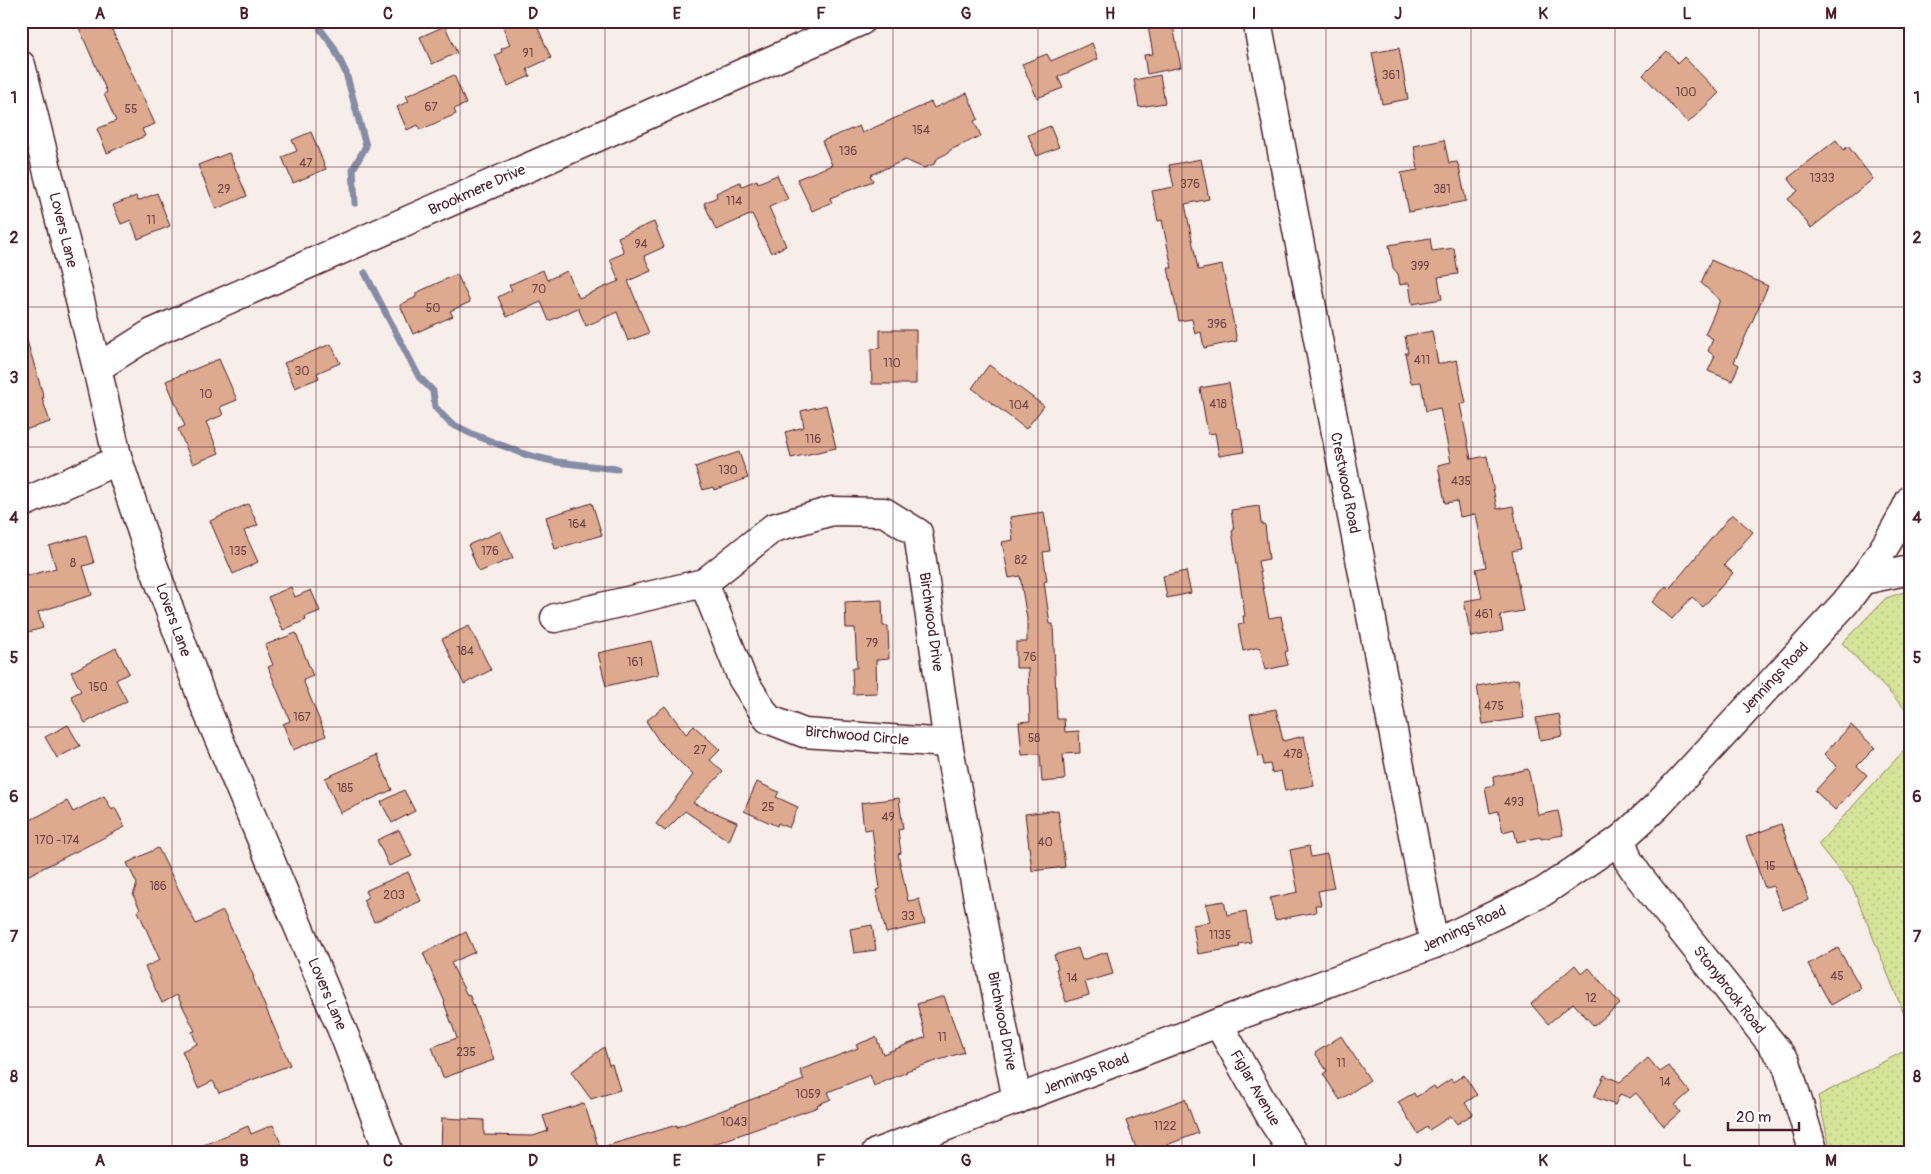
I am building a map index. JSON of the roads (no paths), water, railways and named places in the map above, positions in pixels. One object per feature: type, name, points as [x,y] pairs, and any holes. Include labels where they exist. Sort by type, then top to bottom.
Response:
[{"type":"street","name":"Brookmere Drive","points":[[97,368],[152,333],[861,21]]},
{"type":"street","name":"Crestwood Road","points":[[1257,21],[1434,944]]},
{"type":"street","name":"Lovers Lane","points":[[21,65],[97,368],[118,460],[151,559],[203,701],[345,1036],[389,1153]]},
{"type":"street","points":[[21,504],[118,460]]},
{"type":"street","name":"Jennings Road","points":[[876,1153],[1218,1023],[1434,944],[1543,892],[1621,839],[1656,806],[1845,603],[1863,580],[1899,523],[1910,500]]},
{"type":"street","name":"Birchwood Drive","points":[[555,618],[704,583],[773,528],[832,511],[884,512],[918,533],[948,743],[1017,1100]]},
{"type":"street","points":[[1863,580],[1910,570]]},
{"type":"street","name":"Birchwood Circle","points":[[704,583],[742,678],[768,719],[804,733],[948,743]]},
{"type":"street","name":"Stonybrook Road","points":[[1621,839],[1628,860],[1638,874],[1786,1062],[1814,1153]]},
{"type":"street","name":"Figlar Avenue","points":[[1218,1023],[1273,1121],[1294,1153]]},
{"type":"waterway","points":[[319,21],[321,30],[333,46],[346,73],[366,146],[353,169],[355,203]]},
{"type":"waterway","points":[[365,273],[419,377],[433,391],[435,407],[450,423],[472,434],[527,455],[557,462],[617,469]]}]
